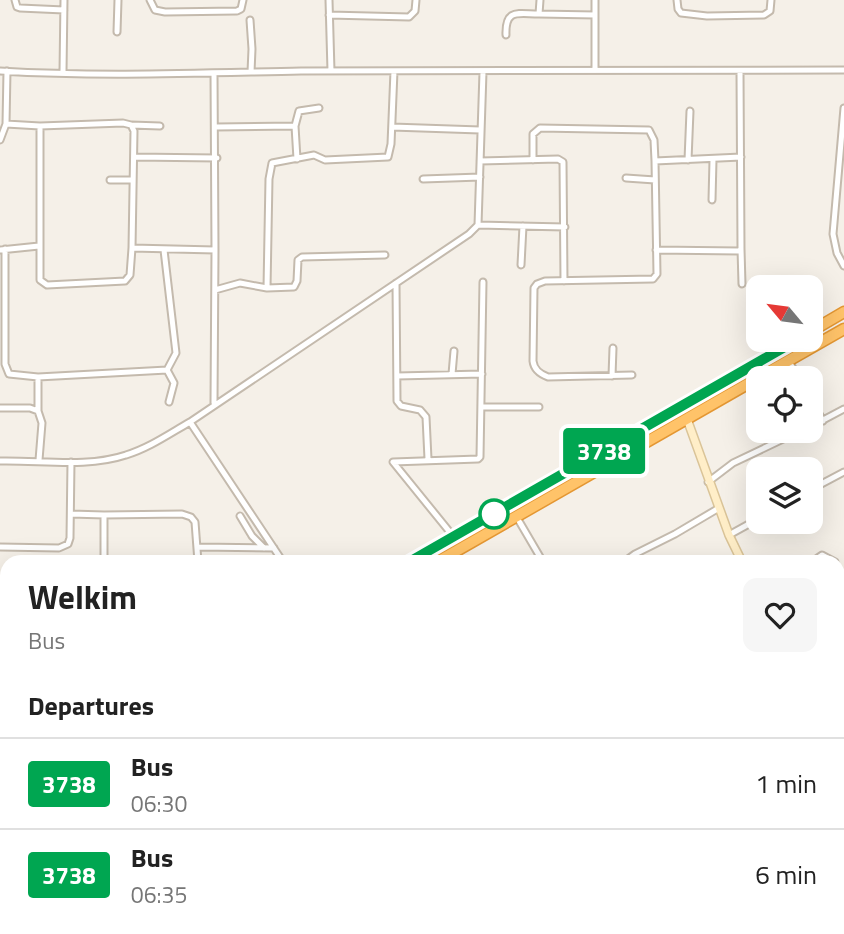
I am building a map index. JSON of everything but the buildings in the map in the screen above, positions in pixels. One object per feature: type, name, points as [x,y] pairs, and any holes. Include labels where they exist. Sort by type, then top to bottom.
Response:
[{"type":"highway","points":[[823,325],[843,315]]},
{"type":"highway","points":[[778,366],[844,329]]},
{"type":"highway","points":[[421,555],[776,352]]},
{"type":"highway","points":[[449,555],[746,385]]},
{"type":"street","points":[[15,0],[20,8],[64,10]]},
{"type":"street","points":[[63,72],[64,0]]},
{"type":"street","points":[[117,32],[118,0]]},
{"type":"street","points":[[149,0],[155,10],[165,12],[239,10],[243,0]]},
{"type":"street","points":[[329,0],[331,71]]},
{"type":"street","points":[[329,15],[409,17],[415,11],[415,0]]},
{"type":"street","points":[[539,14],[540,0]]},
{"type":"street","points":[[595,0],[595,71]]},
{"type":"street","points":[[677,0],[681,13],[707,16],[764,15],[770,10],[771,0]]},
{"type":"street","points":[[506,35],[505,24],[513,14],[595,15]]},
{"type":"street","points":[[250,20],[251,72]]},
{"type":"street","points":[[0,140],[6,124],[4,71],[214,73],[844,70]]},
{"type":"street","points":[[267,288],[269,171],[272,163],[314,155],[325,160],[388,157],[394,71]]},
{"type":"street","points":[[0,461],[100,460],[130,454],[153,444],[190,422],[214,403],[469,234],[478,225],[483,72]]},
{"type":"street","points":[[740,72],[742,284]]},
{"type":"street","points":[[214,73],[214,403]]},
{"type":"street","points":[[297,159],[295,126],[299,111],[319,108]]},
{"type":"street","points":[[844,108],[833,234],[837,253],[844,267]]},
{"type":"street","points":[[688,160],[690,111]]},
{"type":"street","points":[[6,124],[40,126],[123,123],[160,126]]},
{"type":"street","points":[[40,126],[40,280],[47,285],[125,281],[130,275],[134,180],[134,131],[131,125]]},
{"type":"street","points":[[216,127],[295,126]]},
{"type":"street","points":[[392,127],[480,130]]},
{"type":"street","points":[[533,160],[533,134],[540,128],[649,130],[654,140],[657,274],[653,279],[541,281],[534,288],[533,365],[541,374],[548,377],[632,375]]},
{"type":"street","points":[[134,156],[216,158]]},
{"type":"street","points":[[655,161],[741,157]]},
{"type":"street","points":[[480,161],[558,159],[564,164],[564,281]]},
{"type":"street","points":[[712,200],[713,160]]},
{"type":"street","points":[[423,180],[480,177]]},
{"type":"street","points":[[626,178],[655,180]]},
{"type":"street","points":[[110,180],[134,180]]},
{"type":"street","points":[[478,225],[565,227]]},
{"type":"street","points":[[521,265],[523,226]]},
{"type":"street","points":[[39,246],[2,249],[7,371],[13,376],[38,377],[167,370]]},
{"type":"street","points":[[132,248],[215,250]]},
{"type":"street","points":[[656,250],[741,249]]},
{"type":"street","points":[[164,250],[176,353],[167,370]]},
{"type":"street","points":[[215,290],[240,283],[267,288],[294,287],[298,260],[302,257],[385,256]]},
{"type":"street","points":[[453,537],[393,462],[480,458],[483,282]]},
{"type":"street","points":[[396,283],[398,405],[420,410],[426,417],[428,459]]},
{"type":"street","points":[[612,376],[613,348]]},
{"type":"street","points":[[452,374],[454,351]]},
{"type":"street","points":[[788,360],[792,366]]},
{"type":"street","points":[[167,370],[173,383],[169,402]]},
{"type":"street","points":[[397,376],[482,374]]},
{"type":"street","points":[[38,377],[38,411],[42,423],[39,460]]},
{"type":"street","points":[[482,407],[539,407]]},
{"type":"street","points":[[0,408],[30,408],[38,411]]},
{"type":"street","points":[[823,421],[844,409]]},
{"type":"street","points":[[687,419],[708,482],[739,555]]},
{"type":"street","points":[[190,422],[278,555]]},
{"type":"street","points":[[708,482],[733,463],[775,443]]},
{"type":"street","points":[[0,547],[64,547],[70,538],[71,461]]},
{"type":"street","points":[[823,483],[844,472]]},
{"type":"street","points":[[635,554],[719,508]]},
{"type":"street","points":[[71,514],[186,516],[195,522],[198,555]]},
{"type":"street","points":[[104,515],[104,555]]},
{"type":"street","points":[[240,516],[252,537],[264,548]]},
{"type":"street","points":[[519,522],[539,555]]},
{"type":"street","points":[[729,535],[746,526]]},
{"type":"street","points":[[198,547],[274,548]]},
{"type":"bus line","name":"3738","points":[[421,555],[777,352]]}]
